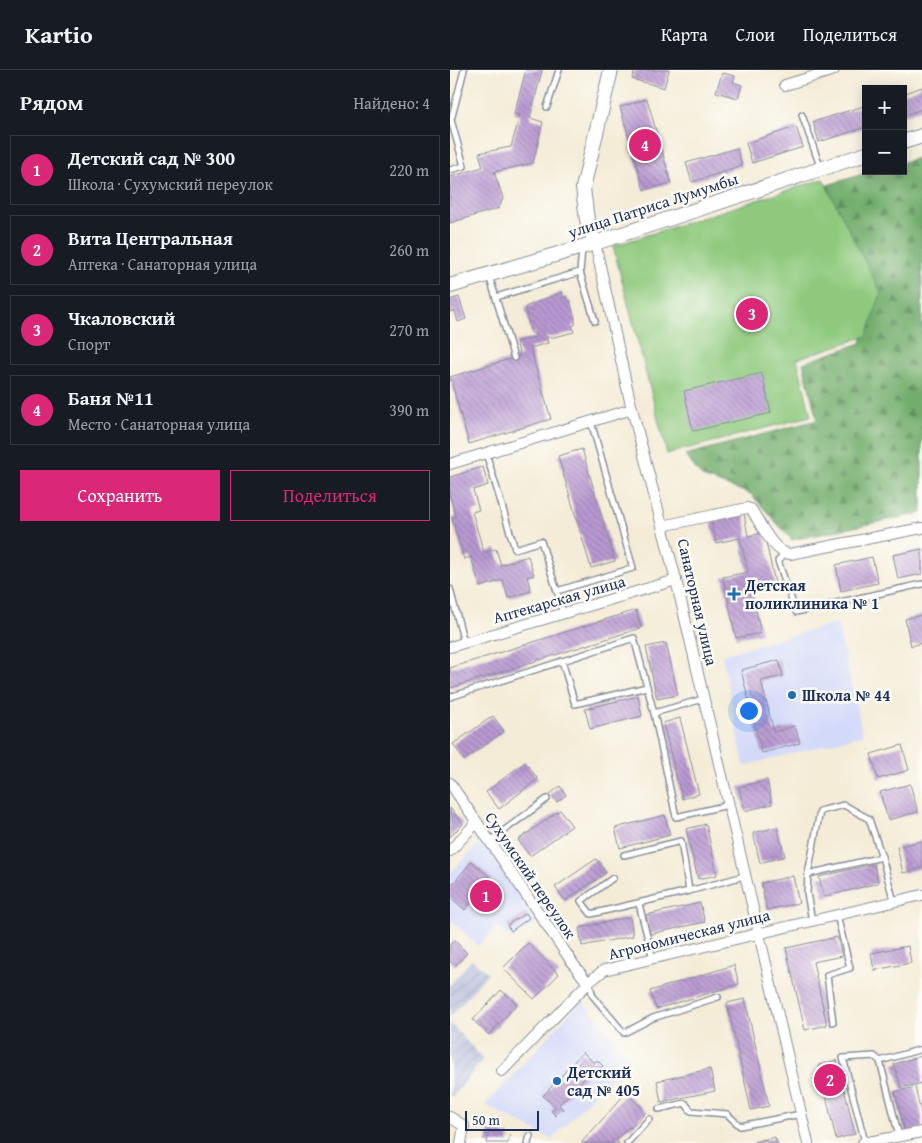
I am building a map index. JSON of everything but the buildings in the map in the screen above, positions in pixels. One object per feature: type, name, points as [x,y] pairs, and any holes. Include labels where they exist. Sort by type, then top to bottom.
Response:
[{"type":"street","name":"Санаторная улица","points":[[611,70],[583,188],[589,245],[676,580],[808,1143]]},
{"type":"street","points":[[785,86],[834,70]]},
{"type":"street","points":[[907,141],[922,136]]},
{"type":"street","name":"улица Патриса Лумумбы","points":[[450,286],[589,245],[862,155]]},
{"type":"street","points":[[450,464],[632,409]]},
{"type":"street","points":[[662,526],[747,508],[751,509],[784,554],[922,528]]},
{"type":"street","name":"Аптекарская улица","points":[[450,647],[676,580]]},
{"type":"street","name":"Сухумский переулок","points":[[450,783],[588,983]]},
{"type":"street","points":[[450,850],[477,822]]},
{"type":"street","name":"Агрономическая улица","points":[[502,1071],[588,983],[604,970],[922,895]]},
{"type":"street","points":[[450,1117],[464,1126],[461,1143]]},
{"type":"street","points":[[864,1143],[900,1138],[922,1132]]},
{"type":"lane","points":[[450,170],[464,166],[451,120],[464,70]]},
{"type":"lane","points":[[547,107],[559,70]]},
{"type":"lane","points":[[802,115],[821,169]]},
{"type":"lane","points":[[589,245],[580,272],[595,321]]},
{"type":"lane","points":[[496,298],[580,272]]},
{"type":"lane","points":[[488,274],[514,358]]},
{"type":"lane","points":[[556,591],[633,568],[591,422]]},
{"type":"lane","points":[[486,454],[515,549],[542,541],[563,614]]},
{"type":"lane","points":[[784,554],[778,561],[796,612],[922,584]]},
{"type":"lane","points":[[450,589],[464,643]]},
{"type":"lane","points":[[450,697],[634,638],[654,713],[676,817],[728,805]]},
{"type":"lane","points":[[562,661],[575,704],[647,687]]},
{"type":"lane","points":[[654,713],[703,699]]},
{"type":"lane","points":[[491,840],[547,799]]},
{"type":"lane","points":[[812,921],[807,893],[808,874],[820,811],[844,805],[869,819],[894,902]]},
{"type":"lane","points":[[624,855],[681,841],[690,891]]},
{"type":"lane","points":[[808,874],[882,857]]},
{"type":"lane","points":[[613,878],[581,901],[592,914],[639,904],[744,876]]},
{"type":"lane","points":[[639,904],[653,959]]},
{"type":"lane","points":[[833,1022],[828,975],[850,968],[837,915]]},
{"type":"lane","points":[[588,983],[593,996],[624,1033],[653,1018],[718,997]]},
{"type":"lane","points":[[880,1061],[922,1049]]},
{"type":"lane","points":[[864,1143],[843,1058],[874,1056],[880,1061],[900,1138]]},
{"type":"lane","points":[[659,1109],[685,1103],[691,1111],[727,1114],[740,1126],[801,1114]]},
{"type":"lane","points":[[627,1143],[649,1119]]},
{"type":"lane","points":[[528,1143],[530,1136]]},
{"type":"shaded area","name":"Школа № 44","points":[[837,623],[863,735],[744,766],[722,655]]},
{"type":"shaded area","points":[[485,844],[538,921],[512,939],[498,927],[478,946],[450,919],[450,874],[477,845]]},
{"type":"shaded area","points":[[472,960],[488,973],[450,1017],[450,985]]},
{"type":"shaded area","name":"Детский сад № 405","points":[[582,1000],[629,1058],[552,1139],[485,1105]]},
{"type":"shaded area","points":[[450,1023],[483,1059],[452,1097],[450,1096]]},
{"type":"green space","points":[[922,157],[922,513],[792,540],[751,494],[702,477],[685,455],[817,420],[803,363],[861,343],[873,294],[818,188],[862,174],[907,175],[907,161]]},
{"type":"green space","points":[[823,179],[881,293],[867,336],[797,359],[811,416],[667,454],[613,246]]},
{"type":"place","name":"Баня №11","points":[[645,145]]},
{"type":"place","name":"Чкаловский","points":[[752,314]]},
{"type":"place","name":"Детская поликлиника № 1","points":[[734,594]]},
{"type":"place","name":"Школа № 44","points":[[792,695]]},
{"type":"place","name":"Детский сад № 300","points":[[486,896]]},
{"type":"place","name":"Вита Центральная","points":[[830,1080]]},
{"type":"place","name":"Детский сад № 405","points":[[557,1081]]}]
